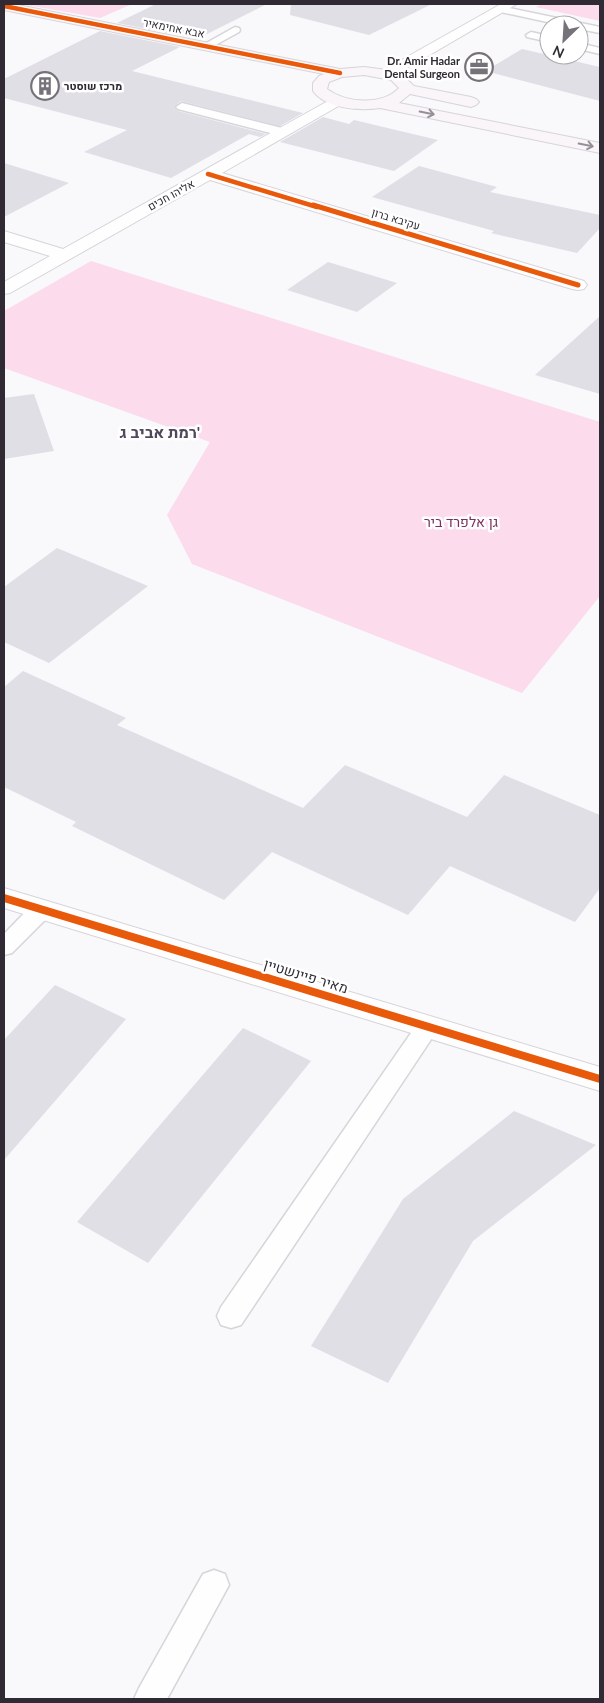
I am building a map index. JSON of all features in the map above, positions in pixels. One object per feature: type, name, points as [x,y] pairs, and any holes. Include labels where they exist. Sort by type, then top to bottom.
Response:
[{"type":"street","name":"אבא אחימאיר","points":[[4,6],[340,73]]},
{"type":"street","points":[[387,74],[505,6]]},
{"type":"street","points":[[4,20],[52,30]]},
{"type":"street","points":[[407,89],[399,98],[365,104],[338,101],[322,94],[314,87],[324,79],[340,73],[364,71],[387,74],[402,81],[407,89],[482,104]]},
{"type":"street","name":"אליהו חכים","points":[[4,289],[338,101]]},
{"type":"street","points":[[379,103],[600,148]]},
{"type":"street","name":"עקיבא ברון","points":[[208,174],[578,285]]},
{"type":"street","points":[[4,236],[65,255]]},
{"type":"street","name":"מאיר פיינשטיין","points":[[4,898],[600,1079]]},
{"type":"lane","points":[[505,6],[540,15]]},
{"type":"lane","points":[[206,46],[235,30]]},
{"type":"lane","points":[[531,35],[539,37]]},
{"type":"lane","points":[[182,107],[282,132]]},
{"type":"lane","points":[[4,947],[42,909]]},
{"type":"lane","points":[[232,1316],[428,1026]]},
{"type":"lane","points":[[150,1699],[214,1585]]},
{"type":"green space","points":[[21,4],[132,4],[100,18]]},
{"type":"green space","points":[[542,4],[600,4],[600,21],[589,19],[589,15],[573,15],[536,7]]},
{"type":"green space","name":"גן אלפרד ביר","points":[[91,261],[600,422],[600,596],[522,693],[192,564],[167,515],[210,442],[4,368],[4,311]]},
{"type":"building","points":[[156,4],[267,4],[197,39],[117,23]]},
{"type":"building","points":[[291,4],[432,4],[369,35],[290,15]]},
{"type":"building","points":[[100,31],[180,47],[132,71],[303,113],[280,126],[181,101],[174,107],[178,111],[266,134],[260,137],[249,134],[171,178],[84,152],[127,130],[4,98],[4,79]]},
{"type":"building","points":[[522,49],[539,53],[539,65],[589,64],[600,67],[600,101],[485,71]]},
{"type":"building","points":[[323,117],[349,124],[354,120],[438,140],[394,171],[280,142]]},
{"type":"building","points":[[4,163],[69,183],[4,217]]},
{"type":"building","points":[[419,166],[497,187],[490,192],[600,215],[600,228],[577,253],[491,233],[494,231],[372,197]]},
{"type":"building","points":[[328,262],[397,283],[357,312],[287,290]]},
{"type":"building","points":[[600,316],[600,394],[535,375]]},
{"type":"building","points":[[34,394],[54,451],[4,459],[4,398]]},
{"type":"building","points":[[57,548],[148,586],[49,663],[4,642],[4,587]]},
{"type":"building","points":[[23,671],[126,718],[117,725],[303,808],[345,765],[467,817],[504,775],[600,815],[600,888],[575,922],[450,866],[408,915],[272,852],[224,900],[72,826],[76,822],[4,787],[4,687]]},
{"type":"building","points":[[55,985],[126,1019],[4,1160],[4,1040]]},
{"type":"building","points":[[243,1028],[311,1061],[148,1263],[77,1222]]},
{"type":"building","points":[[514,1111],[596,1145],[473,1241],[388,1383],[311,1346],[403,1199]]},
{"type":"cycle path","points":[[4,6],[340,73]]},
{"type":"cycle path","points":[[208,174],[578,285]]},
{"type":"cycle path","points":[[4,898],[600,1079]]},
{"type":"place","name":"Dr. Amir Hadar Dental Surgeon","points":[[479,67]]},
{"type":"place","name":"מרכז שוסטר","points":[[45,86]]},
{"type":"district","name":"רמת אביב ג'","points":[[160,432]]}]
